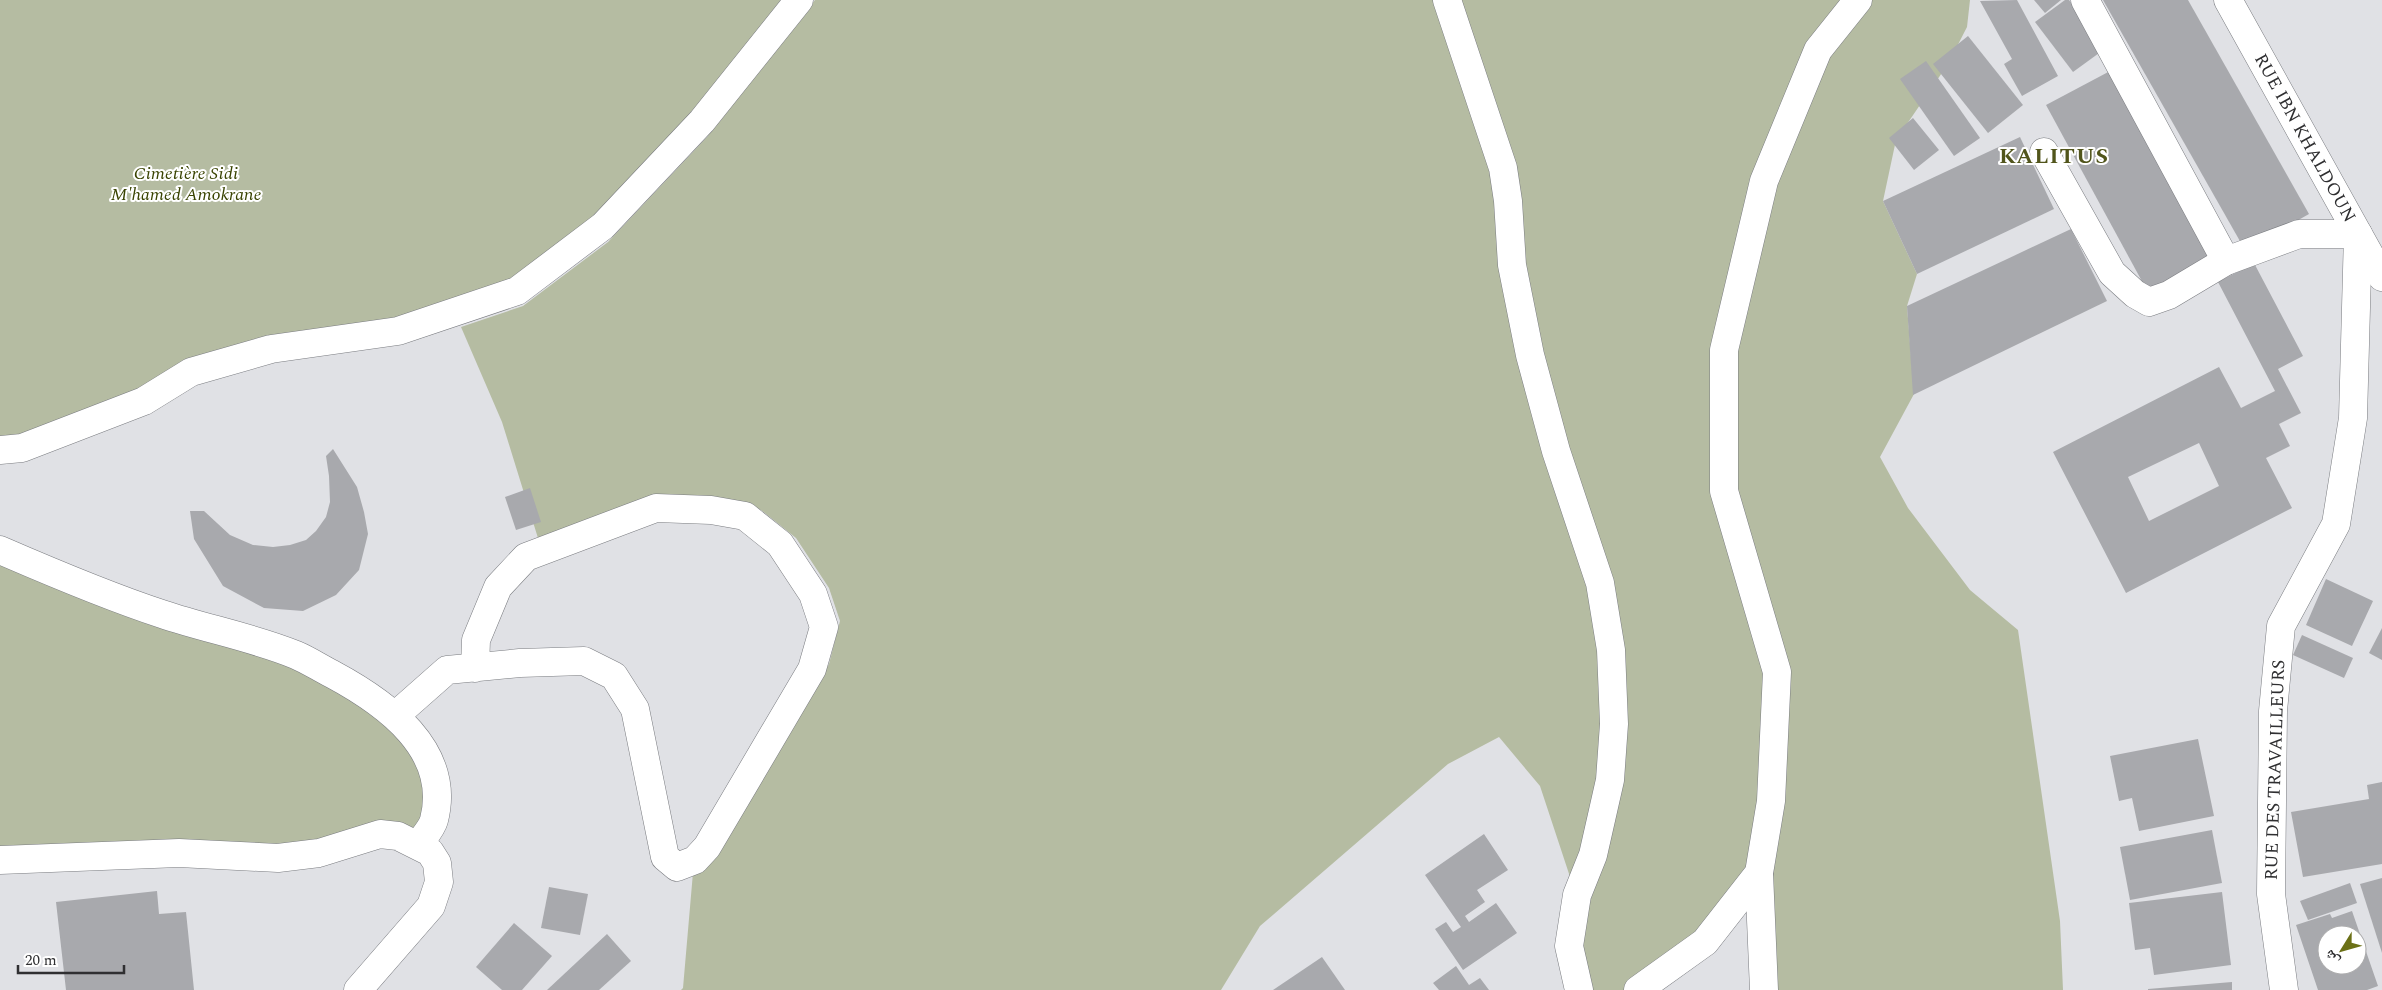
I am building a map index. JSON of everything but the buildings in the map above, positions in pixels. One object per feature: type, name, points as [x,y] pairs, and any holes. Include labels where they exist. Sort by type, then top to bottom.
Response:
[{"type":"street","points":[[0,450],[22,448],[144,401],[191,372],[271,349],[398,331],[517,291],[603,226],[702,121],[799,0]]},
{"type":"street","points":[[1447,0],[1502,168],[1508,201],[1512,265],[1530,355],[1556,451],[1600,583],[1611,650],[1614,724],[1610,780],[1593,855],[1576,895],[1569,946],[1579,990]]},
{"type":"street","points":[[1764,990],[1759,873],[1771,801],[1777,672],[1724,491],[1724,350],[1764,181],[1818,50],[1858,0]]},
{"type":"street","points":[[2085,0],[2226,261]]},
{"type":"street","name":"RUE IBN KHALDOUN","points":[[2228,0],[2382,277]]},
{"type":"street","points":[[2044,152],[2112,272],[2135,294],[2150,302],[2169,295],[2226,261],[2299,234],[2358,234]]},
{"type":"street","name":"RUE DES TRAVAILLEURS","points":[[2284,990],[2271,894],[2273,711],[2280,636],[2286,618],[2336,524],[2353,418],[2358,234]]},
{"type":"street","points":[[396,715],[448,670],[475,668],[520,663],[584,661],[614,676],[635,709],[665,857],[677,867],[695,860],[706,847],[812,669],[824,627],[813,594],[780,544],[745,516],[711,510],[656,508],[526,557],[498,587],[476,640],[475,668]]},
{"type":"street","points":[[0,550],[58,575],[163,615],[233,633],[297,655],[348,682],[396,715],[420,742],[433,771],[437,797],[434,822],[418,845]]},
{"type":"street","points":[[0,860],[179,853],[278,858],[319,852],[380,834],[398,836],[430,852],[438,863],[439,882],[430,906],[358,990]]},
{"type":"street","points":[[1638,990],[1705,942],[1759,873]]},
{"type":"green space","name":"Cimetière Sidi M'hamed Amokrane","points":[[0,0],[799,0],[702,121],[517,291],[271,349],[0,450]]},
{"type":"green space","points":[[815,0],[1970,0],[1967,27],[1948,64],[1896,140],[1883,201],[1917,274],[1907,306],[1914,394],[1880,457],[1908,508],[1970,590],[2018,630],[2060,921],[2063,990],[1764,990],[1759,874],[1639,990],[1579,990],[1576,895],[1540,786],[1499,737],[1448,764],[1260,926],[1221,990],[681,990],[683,988],[694,861],[723,841],[829,664],[840,621],[829,588],[796,538],[761,510],[727,504],[542,551],[502,422],[461,327],[523,306],[608,242],[707,137]]},
{"type":"green space","points":[[0,550],[348,682],[433,771],[418,845],[319,853],[0,860]]},
{"type":"district","name":"KALITUS","points":[[2054,156]]}]
